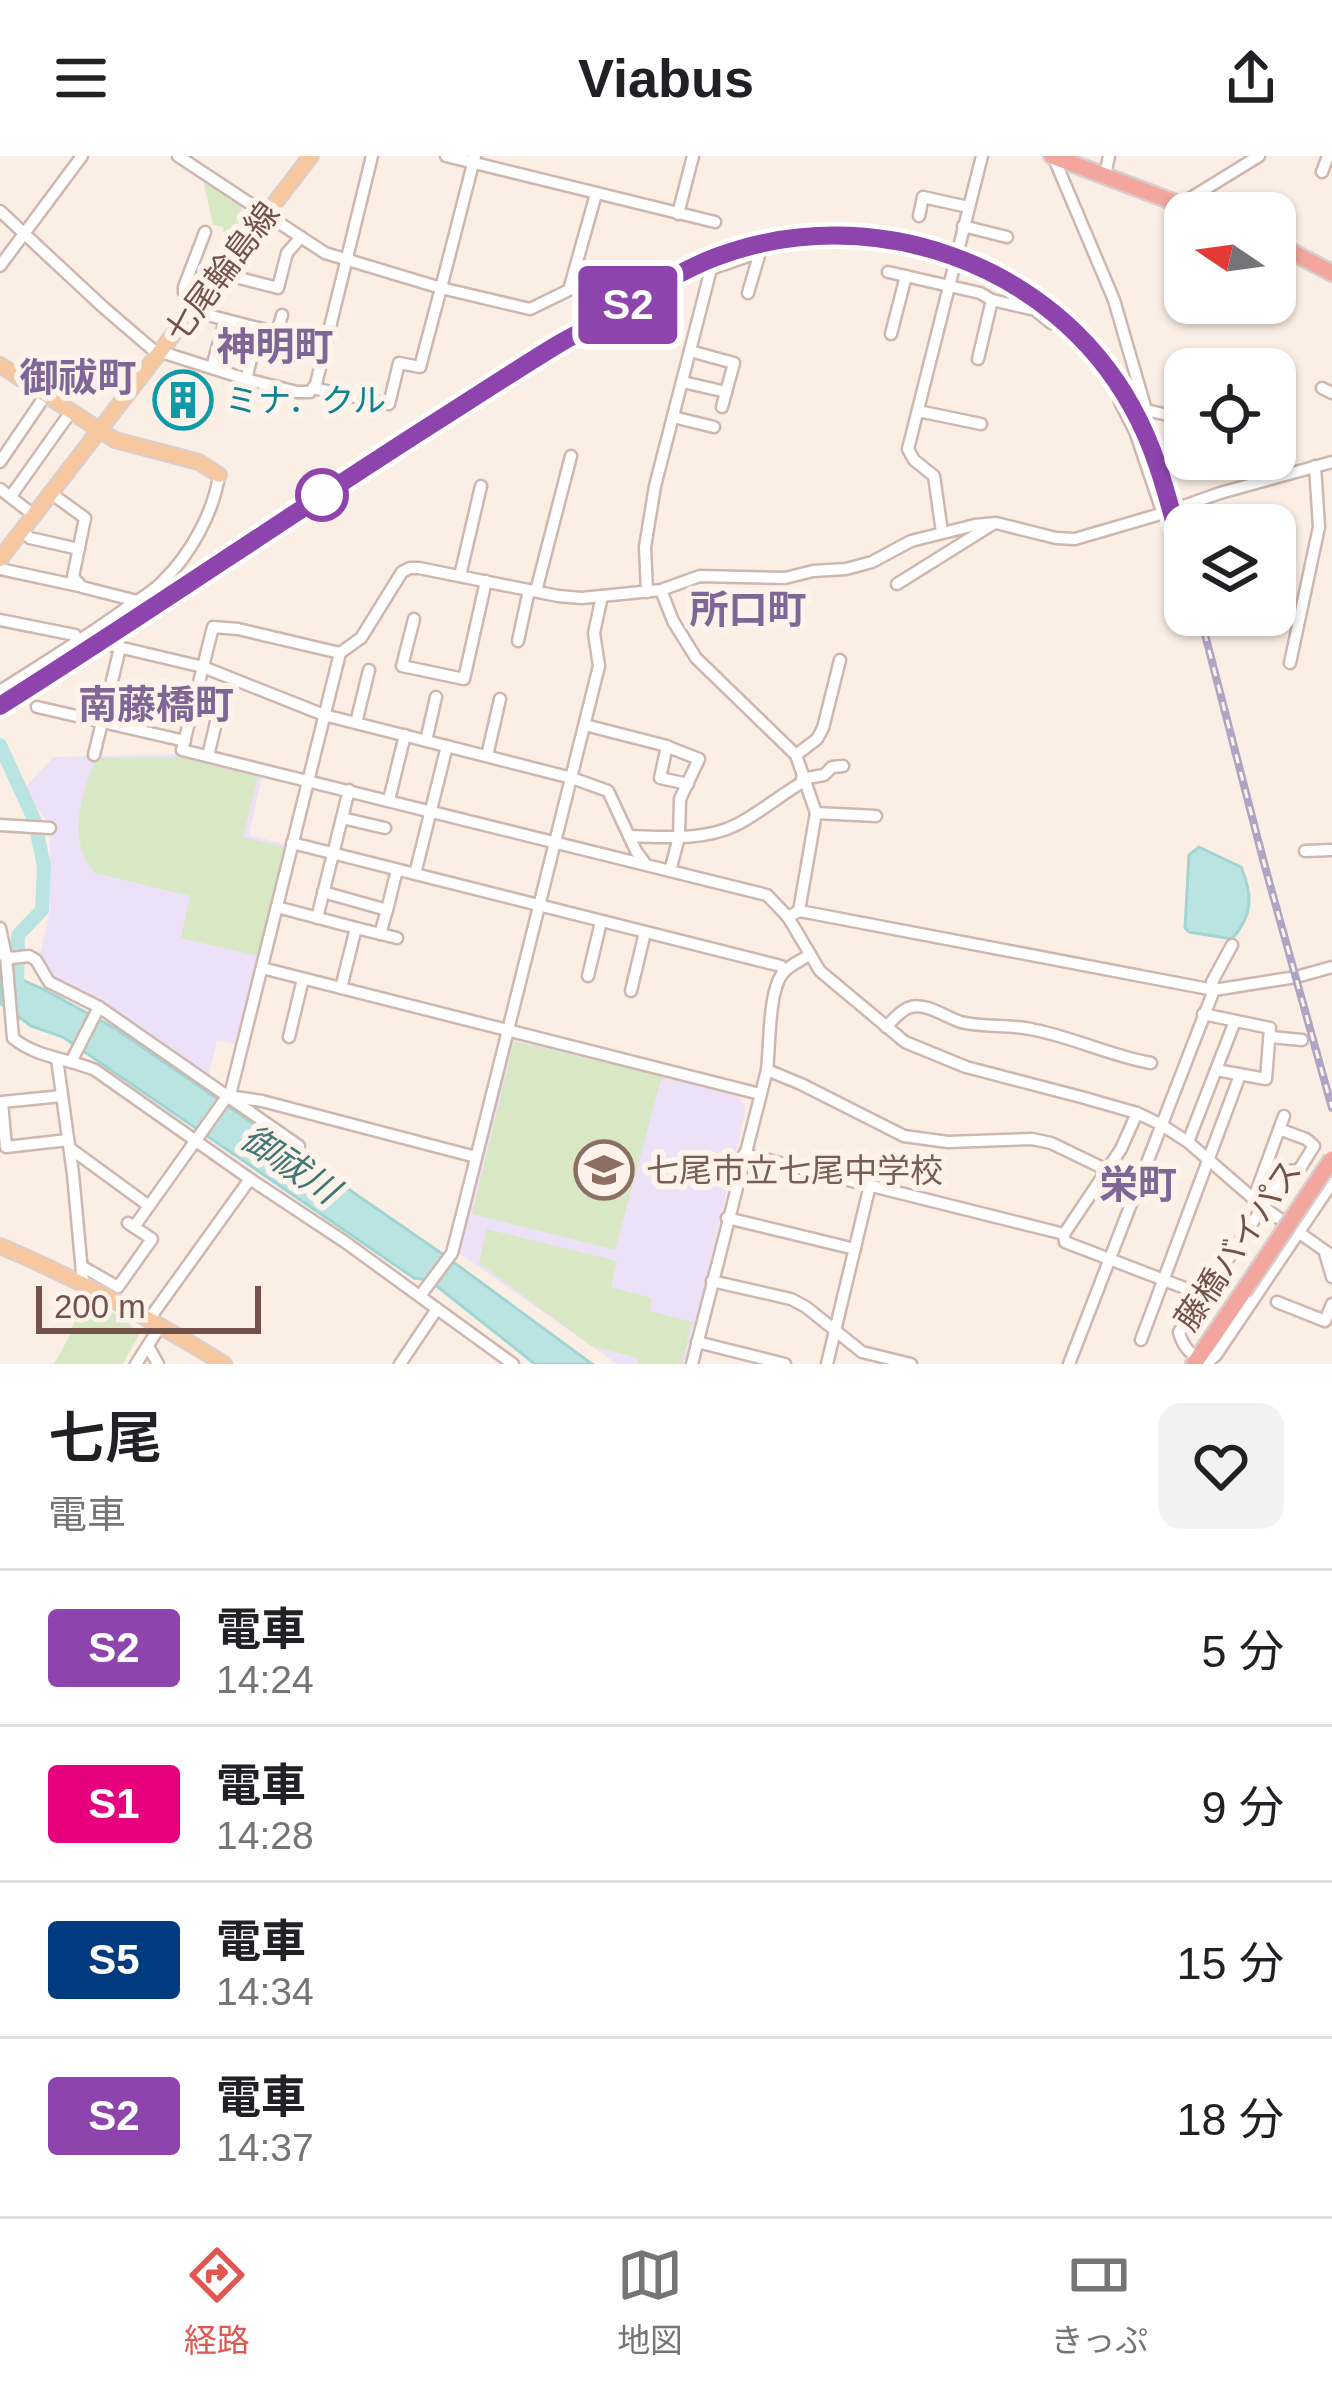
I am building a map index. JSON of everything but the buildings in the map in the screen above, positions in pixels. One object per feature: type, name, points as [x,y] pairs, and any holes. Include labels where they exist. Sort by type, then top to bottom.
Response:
[{"type":"highway","points":[[1053,156],[1164,198]]},
{"type":"highway","points":[[1296,254],[1332,273]]},
{"type":"highway","name":"藤橋バイパス","points":[[1196,1362],[1332,1159]]},
{"type":"main road","name":"七尾輪島線","points":[[0,558],[311,156]]},
{"type":"main road","points":[[0,365],[99,432],[126,444],[199,462],[219,475]]},
{"type":"main road","points":[[0,1246],[83,1275],[224,1364]]},
{"type":"street","points":[[0,266],[82,156]]},
{"type":"street","points":[[178,156],[200,162],[265,214],[326,253],[530,309],[569,290],[596,194]]},
{"type":"street","points":[[0,211],[152,349],[245,379],[310,392],[316,384],[372,156]]},
{"type":"street","points":[[446,156],[474,159],[715,222]]},
{"type":"street","points":[[678,214],[693,156]]},
{"type":"street","points":[[942,532],[934,476],[908,449],[982,156]]},
{"type":"street","points":[[1053,156],[1107,281],[1146,410],[1164,414]]},
{"type":"street","points":[[1105,175],[1109,156]]},
{"type":"street","points":[[1202,192],[1259,156]]},
{"type":"street","points":[[1322,172],[1328,156]]},
{"type":"street","points":[[316,384],[317,389],[389,404],[399,363],[421,367],[474,159]]},
{"type":"street","points":[[919,216],[923,197],[968,207]]},
{"type":"street","points":[[963,226],[1007,237]]},
{"type":"street","points":[[205,232],[184,287],[194,308],[277,333],[282,314]]},
{"type":"street","points":[[220,273],[278,288],[287,253],[301,237]]},
{"type":"street","points":[[748,293],[760,252],[711,269],[655,485],[645,548],[654,591],[696,658],[796,754],[816,813],[794,914],[809,956],[820,971],[904,1042],[966,1067],[1137,1113],[1160,1124],[1329,1255],[1332,1277]]},
{"type":"street","points":[[888,272],[957,286],[1035,310],[1051,323]]},
{"type":"street","points":[[891,334],[906,276]]},
{"type":"street","points":[[978,359],[992,300]]},
{"type":"street","points":[[212,368],[225,320]]},
{"type":"street","points":[[245,379],[260,328]]},
{"type":"street","points":[[690,351],[748,366]]},
{"type":"street","points":[[722,407],[734,363]]},
{"type":"street","points":[[683,382],[726,392]]},
{"type":"street","points":[[0,462],[45,396]]},
{"type":"street","points":[[1120,402],[1136,431],[1163,514]]},
{"type":"street","points":[[918,411],[981,424]]},
{"type":"street","points":[[35,516],[4,495],[70,413]]},
{"type":"street","points":[[674,417],[714,427]]},
{"type":"street","points":[[0,436],[18,435]]},
{"type":"street","points":[[518,641],[571,456]]},
{"type":"street","points":[[57,1059],[83,1275],[118,1287],[152,1239],[131,1225],[228,1096],[340,653],[361,638],[402,572],[410,568],[558,596],[654,591],[700,576],[785,578],[846,569],[872,562],[911,541],[996,523],[1075,539],[1332,462]]},
{"type":"street","points":[[1290,663],[1318,527],[1315,466]]},
{"type":"street","points":[[0,691],[160,585],[195,538],[219,475]]},
{"type":"street","points":[[460,576],[481,486]]},
{"type":"street","points":[[52,494],[85,518],[73,577],[82,587]]},
{"type":"street","points":[[897,584],[996,523]]},
{"type":"street","points":[[22,531],[30,538],[79,549]]},
{"type":"street","points":[[0,569],[137,601]]},
{"type":"street","points":[[414,619],[402,666],[464,679],[486,581]]},
{"type":"street","points":[[420,1296],[452,1253],[601,662],[594,633],[602,596]]},
{"type":"street","points":[[0,620],[75,635],[79,641]]},
{"type":"street","points":[[340,653],[213,627],[182,750],[766,896],[794,914],[1214,990],[1332,967]]},
{"type":"street","points":[[95,631],[120,647],[203,667],[324,715],[608,791],[646,864]]},
{"type":"street","points":[[94,755],[120,647]]},
{"type":"street","points":[[796,754],[817,739],[823,728],[840,660]]},
{"type":"street","points":[[356,723],[369,670]]},
{"type":"street","points":[[208,756],[224,693]]},
{"type":"street","points":[[426,741],[436,697]]},
{"type":"street","points":[[487,756],[500,699]]},
{"type":"street","points":[[37,707],[185,741]]},
{"type":"street","points":[[585,725],[699,759],[678,808],[679,837],[670,871]]},
{"type":"street","points":[[389,800],[405,735]]},
{"type":"street","points":[[415,874],[447,746]]},
{"type":"street","points":[[667,746],[660,778],[688,784]]},
{"type":"street","points":[[629,836],[716,832],[736,825],[803,780],[843,766]]},
{"type":"street","points":[[316,917],[349,790]]},
{"type":"street","points":[[816,813],[876,816]]},
{"type":"street","points":[[342,818],[385,828]]},
{"type":"street","points":[[0,825],[41,827]]},
{"type":"street","points":[[292,843],[781,966],[770,1009],[767,1070],[692,1364]]},
{"type":"street","points":[[1305,851],[1332,850]]},
{"type":"street","points":[[380,934],[397,870]]},
{"type":"street","points":[[323,892],[387,910]]},
{"type":"street","points":[[277,907],[397,938]]},
{"type":"street","points":[[589,976],[601,922]]},
{"type":"street","points":[[0,928],[11,956],[5,1022],[13,1038],[28,1051],[94,1070],[346,1242],[513,1364]]},
{"type":"street","points":[[341,988],[356,928]]},
{"type":"street","points":[[631,991],[645,932]]},
{"type":"street","points":[[1070,1364],[1214,990],[1212,982],[1232,945]]},
{"type":"street","points":[[11,956],[36,960],[49,982],[99,1007],[299,1146]]},
{"type":"street","points":[[783,972],[809,956]]},
{"type":"street","points":[[262,968],[760,1094]]},
{"type":"street","points":[[289,1037],[303,979]]},
{"type":"street","points":[[72,1060],[99,1007]]},
{"type":"street","points":[[886,1027],[906,1009],[917,1007],[945,1013],[958,1022],[1038,1030],[1151,1064]]},
{"type":"street","points":[[1203,1014],[1270,1028],[1266,1078],[1216,1070]]},
{"type":"street","points":[[1188,1142],[1235,1021]]},
{"type":"street","points":[[1270,1036],[1302,1040]]},
{"type":"street","points":[[767,1070],[904,1136],[948,1142],[1032,1139],[1051,1143],[1106,1170]]},
{"type":"street","points":[[1141,1340],[1240,1075]]},
{"type":"street","points":[[62,1096],[2,1102],[6,1147],[69,1144],[149,1206]]},
{"type":"street","points":[[228,1096],[476,1157]]},
{"type":"street","points":[[1137,1113],[1121,1149],[1064,1234],[1065,1242],[1203,1295]]},
{"type":"street","points":[[1258,1202],[1281,1123],[1314,1146],[1299,1170],[1287,1171],[1258,1202],[1179,1332],[1182,1346],[1196,1362],[1208,1362],[1216,1354],[1332,1183]]},
{"type":"street","points":[[744,1154],[1064,1234]]},
{"type":"street","points":[[136,1364],[156,1322],[250,1179]]},
{"type":"street","points":[[827,1364],[871,1185]]},
{"type":"street","points":[[727,1218],[855,1249]]},
{"type":"street","points":[[712,1281],[791,1299],[862,1352],[911,1364]]},
{"type":"street","points":[[1277,1302],[1325,1321],[1332,1304]]},
{"type":"street","points":[[400,1364],[437,1309]]},
{"type":"street","points":[[697,1342],[785,1364]]},
{"type":"street","points":[[148,1346],[158,1364]]},
{"type":"shaded area","points":[[183,754],[263,773],[249,835],[289,845],[242,1045],[217,1040],[209,1075],[51,976],[39,958],[50,910],[50,826],[24,788],[54,757]]},
{"type":"shaded area","name":"七尾市立七尾中学校","points":[[513,1036],[734,1090],[746,1108],[686,1364],[617,1364],[456,1251]]},
{"type":"green space","points":[[208,181],[241,205],[243,224],[235,235],[213,225],[204,184]]},
{"type":"green space","points":[[177,757],[258,777],[243,837],[284,847],[258,956],[181,938],[190,896],[95,873],[86,861],[79,816],[97,758]]},
{"type":"green space","points":[[514,1041],[662,1076],[615,1250],[472,1214]]},
{"type":"green space","points":[[487,1229],[617,1261],[611,1287],[652,1298],[650,1311],[692,1322],[682,1364],[637,1364],[638,1358],[591,1346],[479,1263]]},
{"type":"green space","points":[[82,1296],[125,1319],[139,1335],[123,1364],[54,1364]]},
{"type":"water","points":[[1199,847],[1241,867],[1245,877],[1247,913],[1232,939],[1185,928],[1189,855]]},
{"type":"water","points":[[0,970],[116,1029],[441,1253],[592,1364],[535,1364],[429,1280],[414,1278],[63,1037],[31,1026],[0,1003]]},
{"type":"waterway","points":[[0,745],[34,819],[44,866],[42,910],[18,935],[17,991]]},
{"type":"waterway","name":"御祓川","points":[[292,1165],[353,1207]]},
{"type":"railway","points":[[0,706],[557,345],[693,267],[775,241],[834,236],[894,241],[951,256],[1006,280],[1055,314],[1097,356],[1132,406],[1169,504]]},
{"type":"railway","points":[[1205,636],[1332,1108]]},
{"type":"train","name":"S2","points":[[0,706],[560,343],[687,270],[773,241],[833,235],[885,238],[935,248],[1016,286],[1060,318],[1117,382],[1143,428],[1170,504]]},
{"type":"place","name":"ミナ．クル","points":[[183,400]]},
{"type":"place","name":"七尾市立七尾中学校","points":[[604,1170]]},
{"type":"district","name":"神明町","points":[[275,346]]},
{"type":"district","name":"御祓町","points":[[78,377]]},
{"type":"district","name":"所口町","points":[[748,609]]},
{"type":"district","name":"南藤橋町","points":[[156,704]]},
{"type":"district","name":"栄町","points":[[1138,1184]]}]
